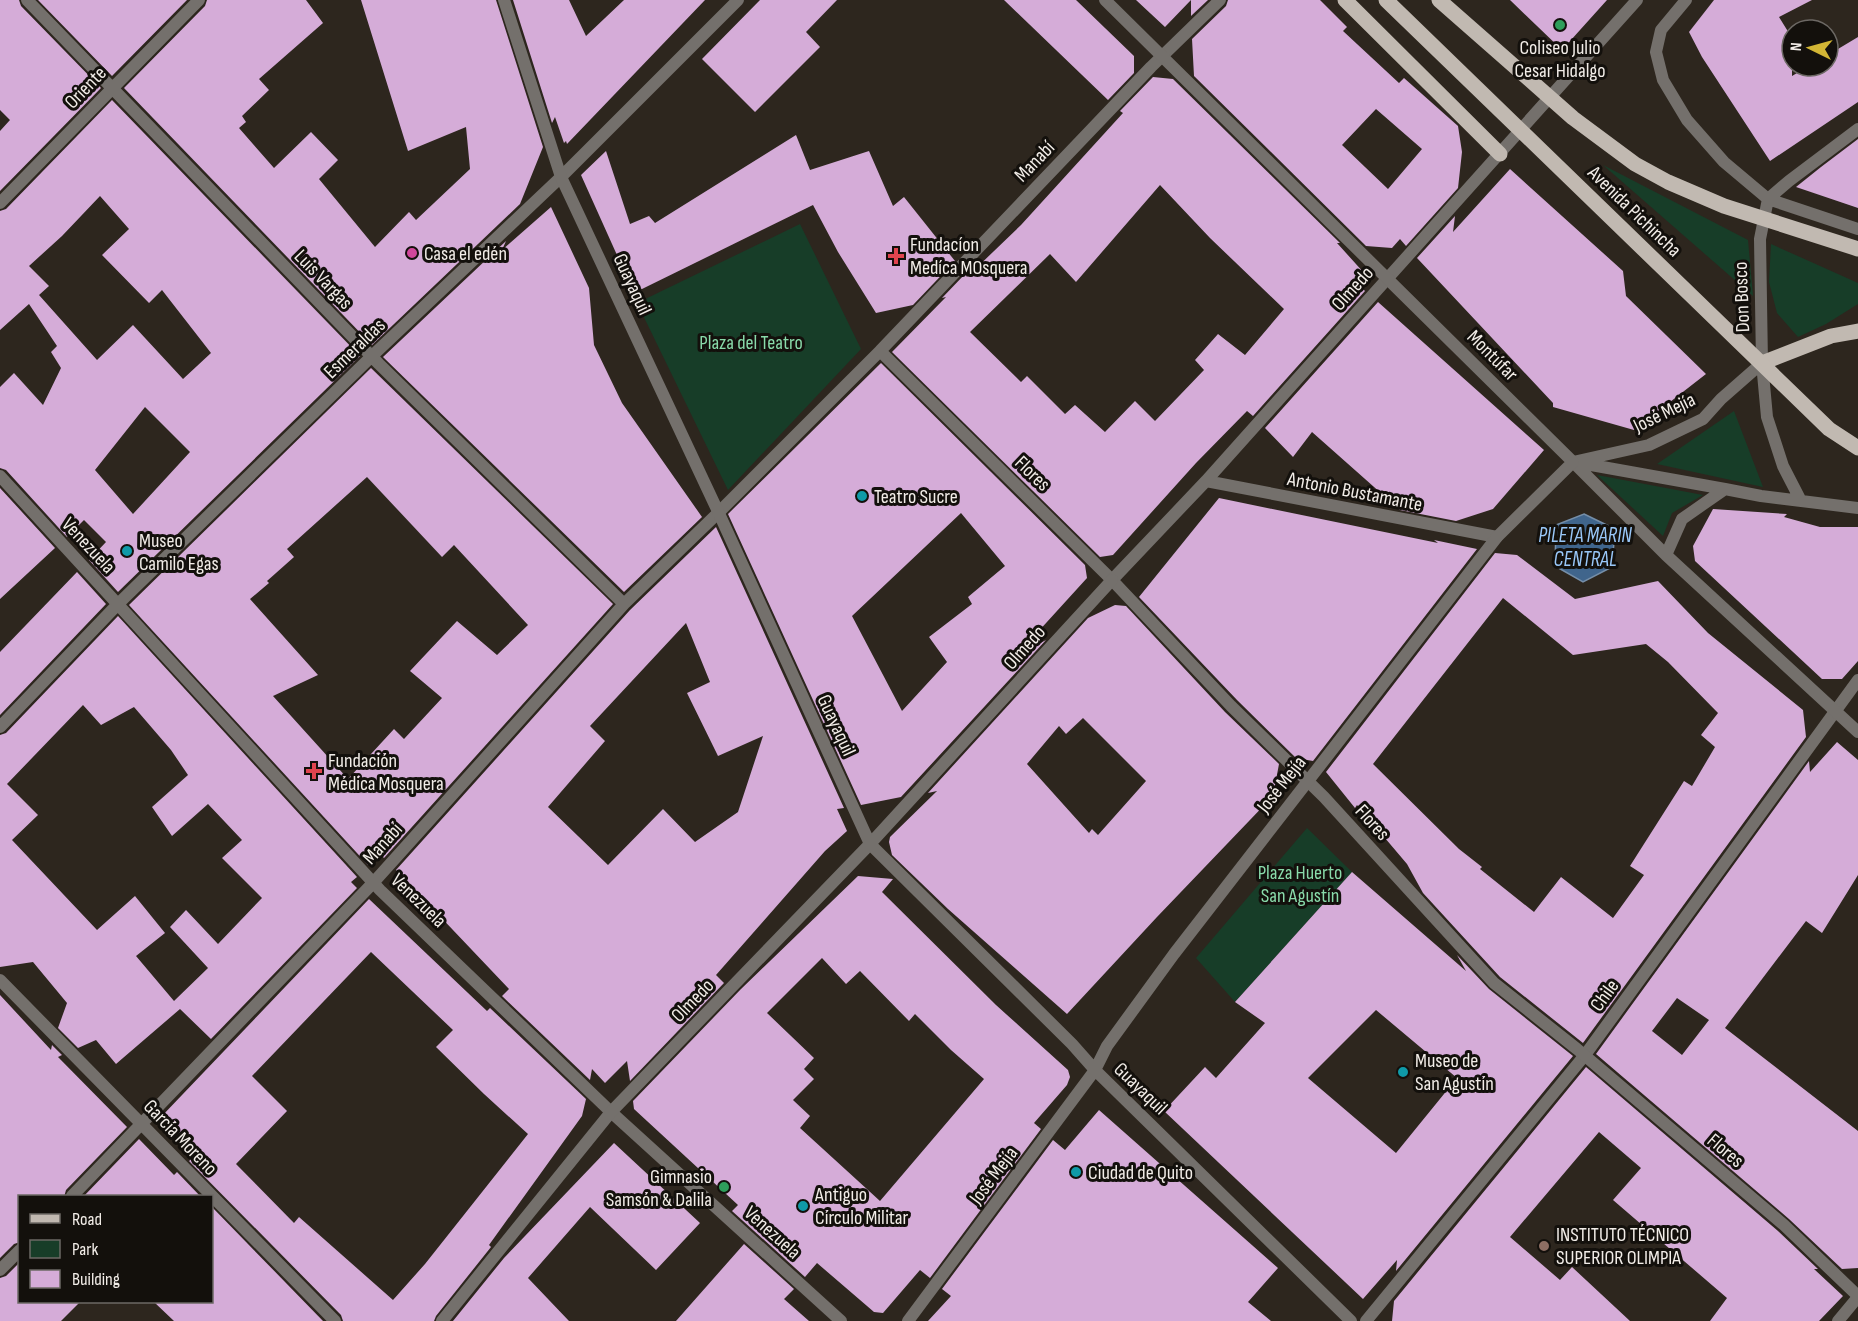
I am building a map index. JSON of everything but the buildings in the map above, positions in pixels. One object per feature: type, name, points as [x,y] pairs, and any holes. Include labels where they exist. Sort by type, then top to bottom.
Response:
[{"type":"main road","points":[[1345,0],[1500,154]]},
{"type":"main road","name":"Avenida Pichincha","points":[[1386,0],[1829,429],[1858,448]]},
{"type":"main road","name":"Avenida Pichincha","points":[[1438,0],[1573,118],[1635,164],[1668,182],[1724,206],[1858,249]]},
{"type":"main road","points":[[1762,363],[1831,336],[1858,331]]},
{"type":"street","name":"Luis Vargas","points":[[27,0],[372,356],[624,604]]},
{"type":"street","name":"Oriente","points":[[0,203],[199,0]]},
{"type":"street","name":"Guayaquil","points":[[504,0],[561,177],[870,844],[1072,1044],[1095,1070],[1352,1321]]},
{"type":"street","name":"Esmeraldas","points":[[0,727],[118,604],[372,356],[561,177],[738,0]]},
{"type":"street","name":"Montúfar","points":[[1105,0],[1666,555],[1858,732]]},
{"type":"street","name":"Manabí","points":[[74,1195],[373,883],[624,604],[880,351],[1162,56],[1220,0]]},
{"type":"street","name":"Olmedo","points":[[442,1321],[611,1112],[870,844],[1206,481],[1637,0]]},
{"type":"street","points":[[1686,0],[1660,30],[1656,52],[1663,80],[1687,120],[1724,162],[1768,199],[1858,228]]},
{"type":"street","points":[[1768,199],[1858,129]]},
{"type":"street","name":"Don Bosco","points":[[1768,199],[1759,250],[1762,363],[1767,417],[1782,466],[1801,501]]},
{"type":"street","name":"Flores","points":[[880,351],[1112,580],[1231,706],[1308,780],[1494,983],[1585,1055],[1784,1225],[1858,1296]]},
{"type":"street","name":"José Mejía","points":[[908,1321],[1095,1070],[1107,1046],[1167,964],[1497,537],[1573,462],[1649,445],[1702,419],[1762,363]]},
{"type":"street","points":[[1573,462],[1725,489],[1858,508]]},
{"type":"street","name":"Venezuela","points":[[0,476],[373,883],[611,1112],[841,1321]]},
{"type":"street","name":"Antonio Bustamante","points":[[1206,481],[1497,537]]},
{"type":"street","points":[[1666,555],[1682,519],[1725,489]]},
{"type":"street","name":"Chile","points":[[1365,1321],[1585,1055],[1858,680]]},
{"type":"street","name":"García Moreno","points":[[0,980],[211,1195]]},
{"type":"street","name":"García Moreno","points":[[213,1197],[334,1321]]},
{"type":"street","points":[[0,1270],[18,1252]]},
{"type":"street","points":[[1838,1321],[1858,1296]]},
{"type":"green space","points":[[1603,165],[1748,240],[1753,296]]},
{"type":"green space","name":"Plaza del Teatro","points":[[800,224],[861,349],[728,490],[637,303]]},
{"type":"green space","points":[[1771,244],[1858,283],[1858,304],[1826,324],[1798,337],[1777,313],[1769,282]]},
{"type":"green space","points":[[1734,411],[1763,487],[1657,464]]},
{"type":"green space","points":[[1597,475],[1703,495],[1672,513],[1663,536]]},
{"type":"green space","name":"Plaza Huerto San Agustín","points":[[1307,828],[1352,872],[1235,1002],[1196,958]]},
{"type":"water","name":"PILETA MARIN CENTRAL","points":[[1584,514],[1615,529],[1612,567],[1583,582],[1555,566],[1556,525]]},
{"type":"place","name":"Coliseo Julio Cesar Hidalgo","points":[[1560,25]]},
{"type":"place","name":"Casa el edén","points":[[412,253]]},
{"type":"place","name":"Fundacíon Medíca MOsquera","points":[[896,256]]},
{"type":"place","name":"Teatro Sucre","points":[[862,496]]},
{"type":"place","name":"Museo Camilo Egas","points":[[127,551]]},
{"type":"place","name":"Fundación Médica Mosquera","points":[[314,771]]},
{"type":"place","name":"Museo de San Agustín","points":[[1403,1072]]},
{"type":"place","name":"Ciudad de Quito","points":[[1076,1172]]},
{"type":"place","name":"Gimnasio Samsón & Dalila","points":[[724,1187]]},
{"type":"place","name":"Antiguo Círculo Militar","points":[[803,1206]]},
{"type":"place","name":"INSTITUTO TÉCNICO SUPERIOR OLIMPIA","points":[[1544,1246]]}]
